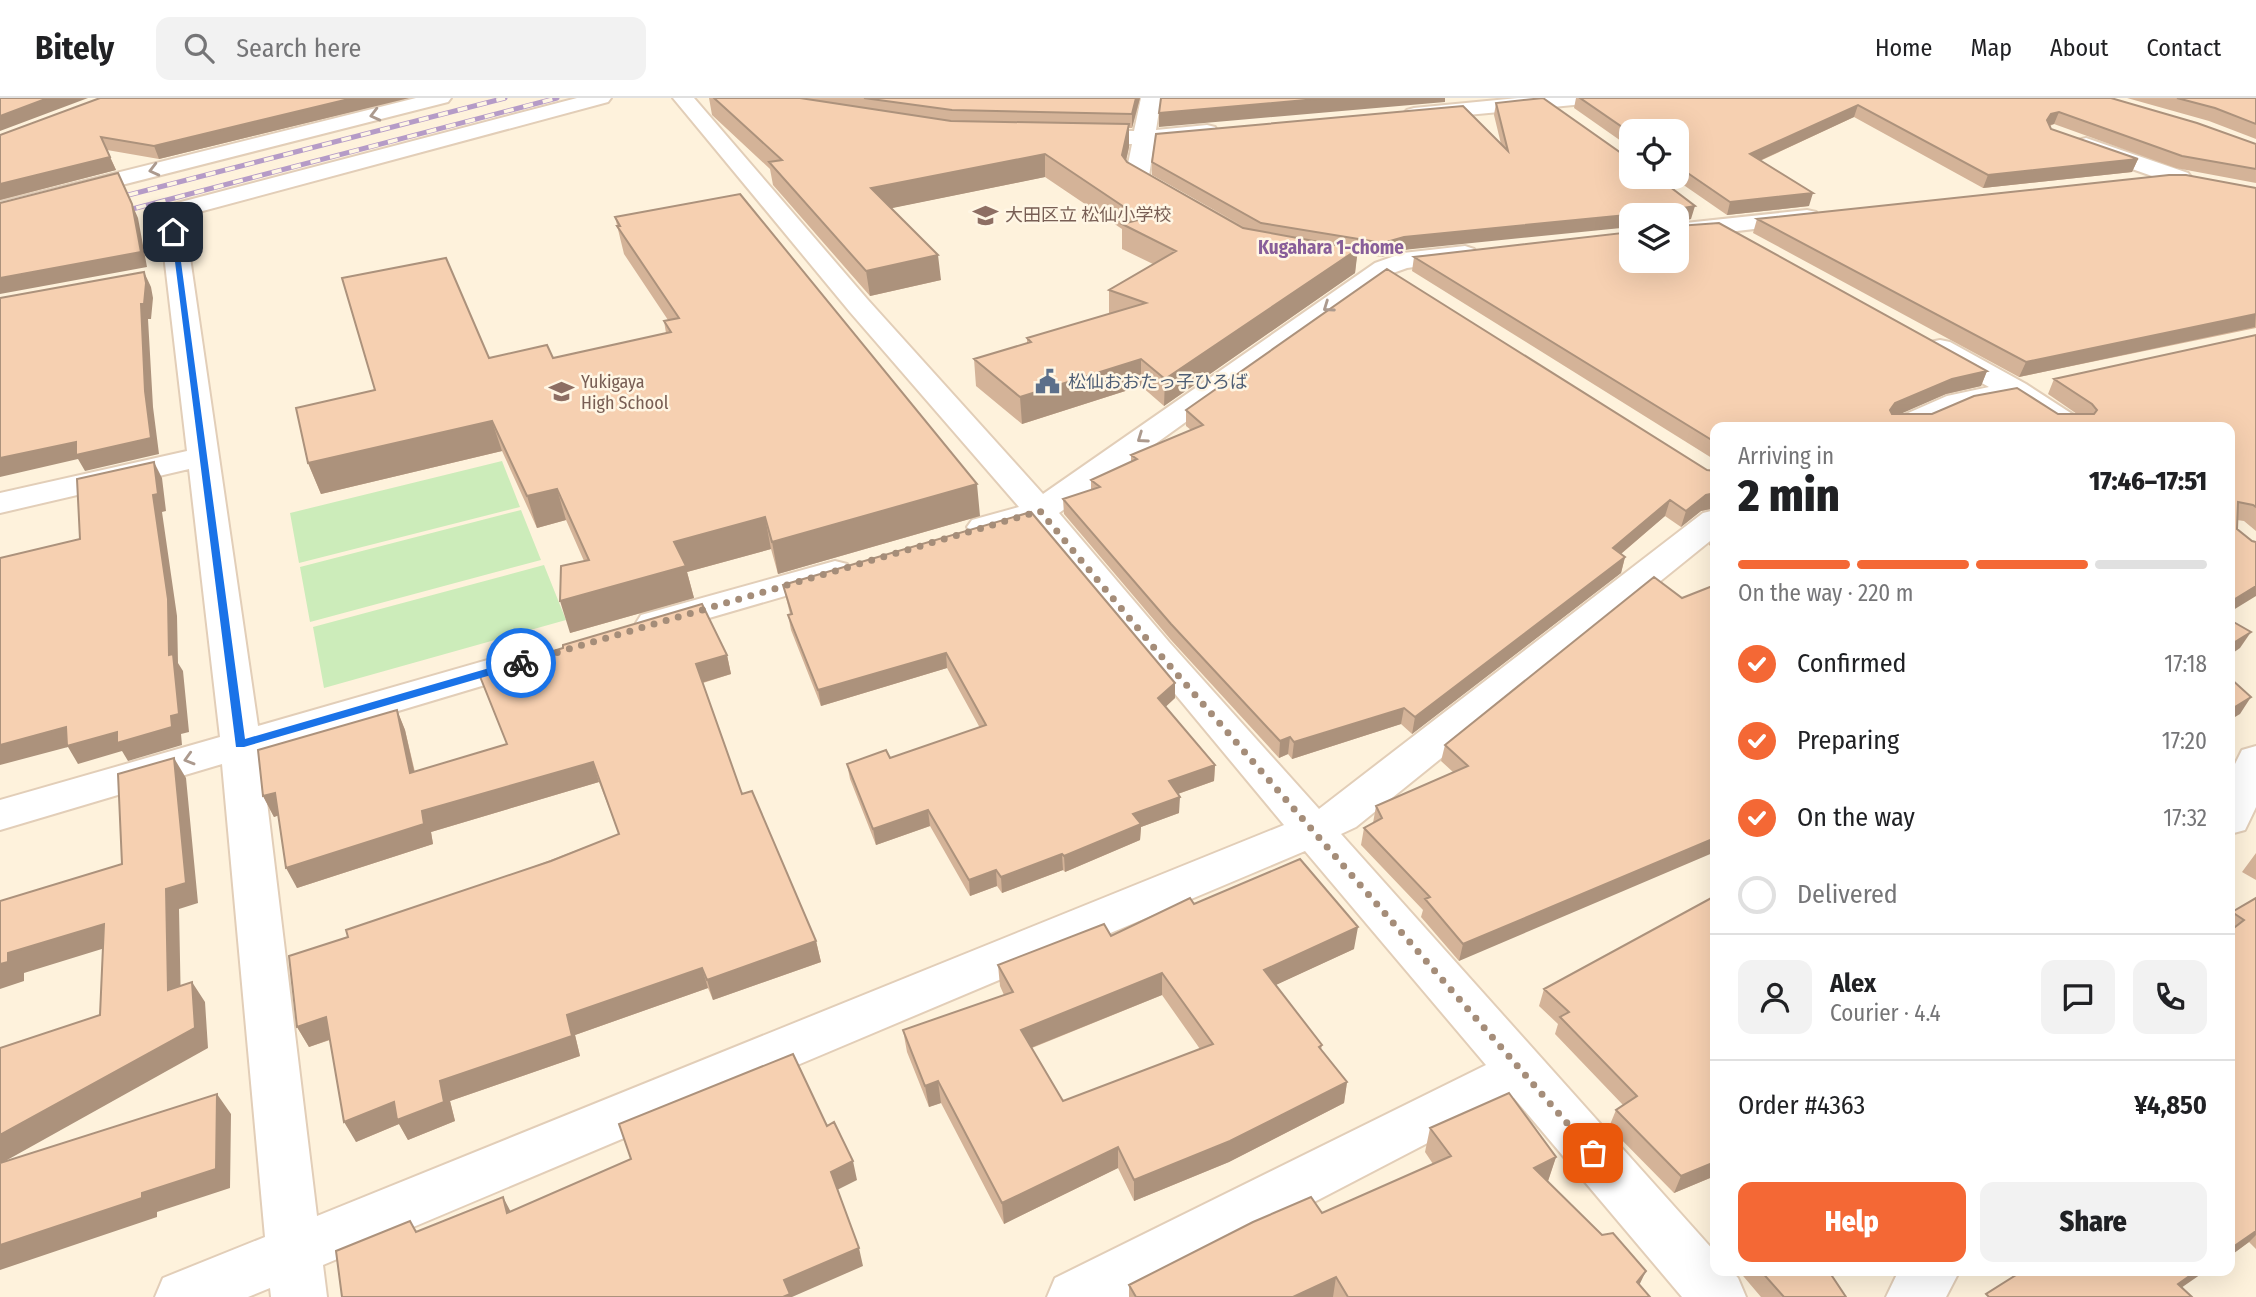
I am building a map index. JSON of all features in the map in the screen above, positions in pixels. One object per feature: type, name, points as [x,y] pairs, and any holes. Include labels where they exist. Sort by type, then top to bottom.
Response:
[{"type":"street","points":[[0,209],[441,98]]},
{"type":"street","points":[[296,1274],[240,744],[201,457],[191,354],[167,273],[171,212],[601,98]]},
{"type":"street","points":[[683,98],[859,306],[1040,511],[1156,650],[1718,1297]]},
{"type":"street","points":[[1151,98],[1137,178],[1195,212]]},
{"type":"street","points":[[1390,116],[1574,103]]},
{"type":"street","points":[[1050,136],[1145,138],[1231,130]]},
{"type":"street","points":[[2067,139],[2180,178],[2206,183]]},
{"type":"street","points":[[2127,182],[2180,178]]},
{"type":"street","points":[[1692,204],[1760,250]]},
{"type":"street","points":[[1689,230],[1833,214]]},
{"type":"street","points":[[958,535],[1040,511],[1367,265],[1489,252]]},
{"type":"street","points":[[1367,265],[1414,287]]},
{"type":"street","points":[[1919,337],[2016,390],[2064,422]]},
{"type":"street","points":[[1912,422],[1958,402],[2056,381]]},
{"type":"street","points":[[0,503],[201,457]]},
{"type":"street","points":[[183,1297],[296,1274],[1341,817],[1710,524]]},
{"type":"street","points":[[626,632],[865,562]]},
{"type":"street","points":[[0,815],[559,651]]},
{"type":"street","points":[[2239,804],[2256,760]]},
{"type":"street","points":[[1075,1297],[1521,1071]]},
{"type":"street","points":[[1914,1297],[1928,1276]]},
{"type":"green space","points":[[502,461],[520,507],[299,563],[290,513]]},
{"type":"green space","points":[[521,510],[541,560],[310,622],[300,567]]},
{"type":"green space","points":[[544,565],[566,620],[324,688],[313,627]]},
{"type":"building","points":[[0,98],[48,98],[0,116]]},
{"type":"building","points":[[100,98],[353,98],[154,146],[101,137],[110,157],[0,184],[0,135]]},
{"type":"building","points":[[714,98],[800,98],[951,121],[1129,124],[1122,155],[1127,162],[1243,228],[1358,249],[1165,379],[1141,359],[1020,397],[974,359],[1031,342],[1027,338],[1146,303],[1109,290],[1176,251],[1122,224],[1142,219],[1045,154],[871,188],[938,255],[866,271],[769,162],[782,160]]},
{"type":"building","points":[[864,98],[1136,98],[1132,114],[952,110]]},
{"type":"building","points":[[1161,98],[1328,98],[1159,113]]},
{"type":"building","points":[[1543,98],[1619,151],[1619,189],[1673,189],[1695,206],[1689,207],[1689,203],[1619,203],[1619,216],[1404,237],[1383,243],[1261,223],[1152,162],[1156,134],[1463,106],[1508,151],[1496,103]]},
{"type":"building","points":[[1580,98],[2111,98],[2197,123],[2256,144],[2256,169],[2182,156],[2059,112],[2051,114],[2047,120],[2051,129],[2138,159],[1988,175],[1858,105],[1750,154],[1813,193],[1730,202],[1689,174],[1689,119],[1619,119],[1619,125]]},
{"type":"building","points":[[2177,98],[2256,98],[2256,124],[2215,108]]},
{"type":"building","points":[[118,173],[132,204],[141,252],[0,278],[0,203]]},
{"type":"building","points":[[2186,175],[2256,188],[2256,314],[2026,362],[1757,219]]},
{"type":"building","points":[[740,194],[977,484],[772,542],[765,517],[674,542],[686,566],[560,601],[561,566],[589,560],[557,489],[527,496],[492,421],[308,463],[296,408],[375,390],[342,278],[446,258],[489,358],[547,345],[553,358],[671,332],[664,321],[679,318],[617,226],[620,226],[615,217]]},
{"type":"building","points":[[1719,223],[1987,371],[1952,379],[1895,403],[1890,410],[1892,414],[1932,414],[1974,396],[2017,388],[2058,414],[2094,414],[2097,410],[2092,404],[2054,379],[2256,335],[2256,507],[2238,502],[2237,529],[2256,542],[2256,586],[2235,599],[2235,422],[1710,422],[1710,439],[1414,257],[1619,233],[1619,273],[1689,273],[1689,225]]},
{"type":"building","points":[[1387,269],[1710,470],[1710,494],[1686,511],[1670,500],[1613,548],[1625,557],[1415,717],[1404,708],[1294,742],[1290,737],[1280,741],[1171,624],[1063,499],[1100,487],[1091,480],[1137,459],[1131,455],[1203,425],[1186,410]]},
{"type":"building","points":[[144,272],[146,283],[144,304],[141,304],[145,391],[151,438],[76,455],[76,442],[0,458],[0,298]]},
{"type":"building","points":[[154,462],[158,494],[153,495],[168,599],[169,655],[173,654],[179,714],[171,716],[172,727],[117,743],[117,732],[67,746],[66,727],[0,745],[0,558],[80,539],[77,479]]},
{"type":"building","points":[[1031,512],[1175,683],[1158,698],[1215,765],[1169,781],[1180,797],[1133,814],[1141,824],[1064,856],[1062,854],[1001,877],[996,870],[969,880],[928,810],[873,829],[847,764],[886,750],[890,758],[986,725],[946,653],[818,690],[788,615],[792,614],[783,585]]},
{"type":"building","points":[[1654,577],[1682,598],[1710,587],[1710,840],[1463,944],[1425,899],[1430,897],[1364,828],[1382,818],[1376,806],[1468,766],[1445,745]]},
{"type":"building","points":[[702,604],[727,655],[696,664],[742,794],[752,791],[816,941],[707,980],[702,968],[567,1015],[572,1036],[440,1081],[444,1102],[397,1120],[394,1102],[344,1122],[326,1017],[297,1027],[289,956],[348,937],[346,930],[551,861],[619,834],[593,762],[422,811],[424,824],[286,868],[275,793],[263,796],[258,750],[397,710],[410,773],[507,744],[479,674],[563,648],[563,645]]},
{"type":"building","points":[[2235,623],[2251,632],[2235,642]]},
{"type":"building","points":[[2235,683],[2251,697],[2235,707]]},
{"type":"building","points":[[174,758],[186,883],[166,889],[168,990],[192,982],[195,1028],[0,1135],[0,1048],[100,1015],[104,924],[8,953],[8,962],[0,964],[0,901],[122,864],[118,774]]},
{"type":"building","points":[[1300,859],[1358,927],[1264,970],[1347,1082],[1230,1141],[1134,1180],[1118,1147],[1002,1203],[938,1081],[925,1086],[903,1030],[1013,992],[998,965],[1104,924],[1111,936],[1190,898],[1194,904]],"holes":[[[1162,973],[1213,1044],[1063,1101],[1021,1030]]]},
{"type":"building","points":[[2256,898],[2256,1231],[2235,1246],[2235,927],[2244,920],[2235,914],[2235,910]]},
{"type":"building","points":[[1710,899],[1710,1164],[1681,1176],[1616,1110],[1637,1096],[1560,1017],[1569,1012],[1544,989]]},
{"type":"building","points":[[793,1054],[827,1126],[834,1122],[853,1161],[831,1172],[859,1248],[784,1280],[790,1294],[783,1297],[342,1297],[336,1251],[410,1221],[416,1232],[503,1197],[507,1213],[631,1159],[619,1124]]},
{"type":"building","points":[[1509,1093],[1556,1157],[1534,1168],[1602,1235],[1613,1233],[1646,1271],[1637,1282],[1650,1297],[1348,1297],[1336,1277],[1293,1297],[1136,1297],[1129,1285],[1253,1222],[1311,1197],[1322,1213],[1451,1156],[1430,1128]]},
{"type":"building","points":[[217,1094],[216,1169],[142,1193],[142,1198],[0,1245],[0,1163]]},
{"type":"building","points":[[1765,1276],[1832,1276],[1846,1297],[1784,1297]]},
{"type":"building","points":[[2014,1276],[2189,1276],[2178,1284],[2192,1297],[1989,1297],[1986,1294]]},
{"type":"railway","points":[[109,200],[505,98]]},
{"type":"railway","points":[[117,213],[557,98]]},
{"type":"way so far","points":[[521,663],[1040,511],[1156,650],[1593,1153]]},
{"type":"place","name":"大田区立 松仙小学校","points":[[985,215]]},
{"type":"place","name":"松仙おおたっ子ひろば","points":[[1048,382]]},
{"type":"place","name":"Yukigaya High School","points":[[561,392]]},
{"type":"district","name":"Kugahara 1-chome","points":[[1331,247]]},
{"type":"route","points":[[173,232],[240,744],[521,663]]}]
